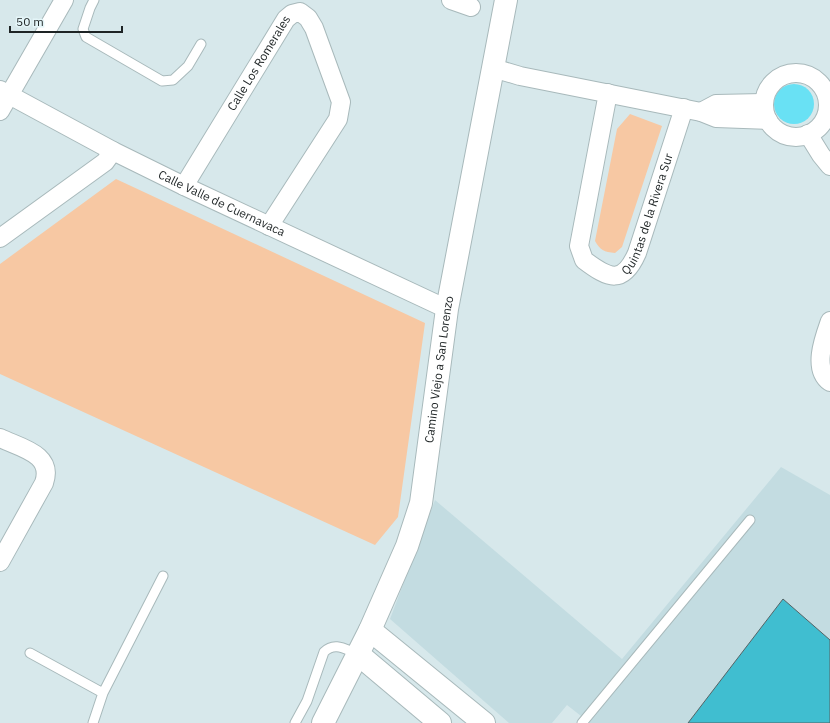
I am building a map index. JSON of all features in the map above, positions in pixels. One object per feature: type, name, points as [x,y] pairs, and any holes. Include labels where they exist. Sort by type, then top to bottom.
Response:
[{"type":"street","points":[[0,111],[4,92],[64,0]]},
{"type":"street","points":[[451,0],[470,7]]},
{"type":"street","name":"Camino Viejo a San Lorenzo","points":[[323,723],[370,630],[407,546],[421,503],[447,309],[506,0]]},
{"type":"street","name":"Calle Los Romerales","points":[[184,186],[286,19],[292,14],[300,12],[308,18],[314,28],[341,102],[338,119],[270,226]]},
{"type":"street","points":[[493,68],[520,76],[693,110],[716,118],[768,120]]},
{"type":"street","points":[[799,73],[822,76],[823,89],[829,100],[827,127],[808,134],[790,136],[773,128],[768,120],[763,103],[769,86],[782,75],[799,73]]},
{"type":"street","name":"Calle Valle de Cuernavaca","points":[[4,92],[113,151],[184,186],[447,309]]},
{"type":"street","name":"Quintas de la Rivera Sur","points":[[608,93],[579,246],[584,260],[604,272],[615,276],[628,271],[637,253],[693,110]]},
{"type":"street","points":[[693,110],[716,104],[763,103]]},
{"type":"street","points":[[808,134],[830,166]]},
{"type":"street","points":[[0,238],[105,162],[113,151]]},
{"type":"street","points":[[830,321],[821,352],[822,373],[830,382]]},
{"type":"street","points":[[0,438],[41,458],[46,465],[47,473],[44,483],[0,562]]},
{"type":"street","points":[[370,630],[484,723]]},
{"type":"street","points":[[358,654],[440,723]]},
{"type":"lane","points":[[94,0],[82,29],[86,37],[162,80],[173,80],[188,66],[201,44]]},
{"type":"lane","points":[[582,723],[750,520]]},
{"type":"lane","points":[[93,723],[103,693],[163,576]]},
{"type":"lane","points":[[294,723],[307,701],[324,652],[329,647],[334,645],[358,654]]},
{"type":"lane","points":[[30,653],[103,693]]},
{"type":"shaded area","points":[[630,114],[662,126],[622,247],[615,253],[611,253],[599,247],[595,241],[617,129]]},
{"type":"shaded area","points":[[116,179],[425,323],[398,517],[375,545],[0,374],[0,264]]},
{"type":"shaded area","points":[[781,467],[830,495],[830,723],[590,723],[567,705],[552,723],[509,723],[390,619],[435,500],[622,659]]},
{"type":"water","points":[[798,84],[805,87],[811,93],[814,104],[813,112],[805,121],[798,124],[790,124],[783,121],[775,112],[774,100],[777,93],[786,85]]},
{"type":"building","points":[[783,599],[830,640],[830,723],[688,723]]}]
